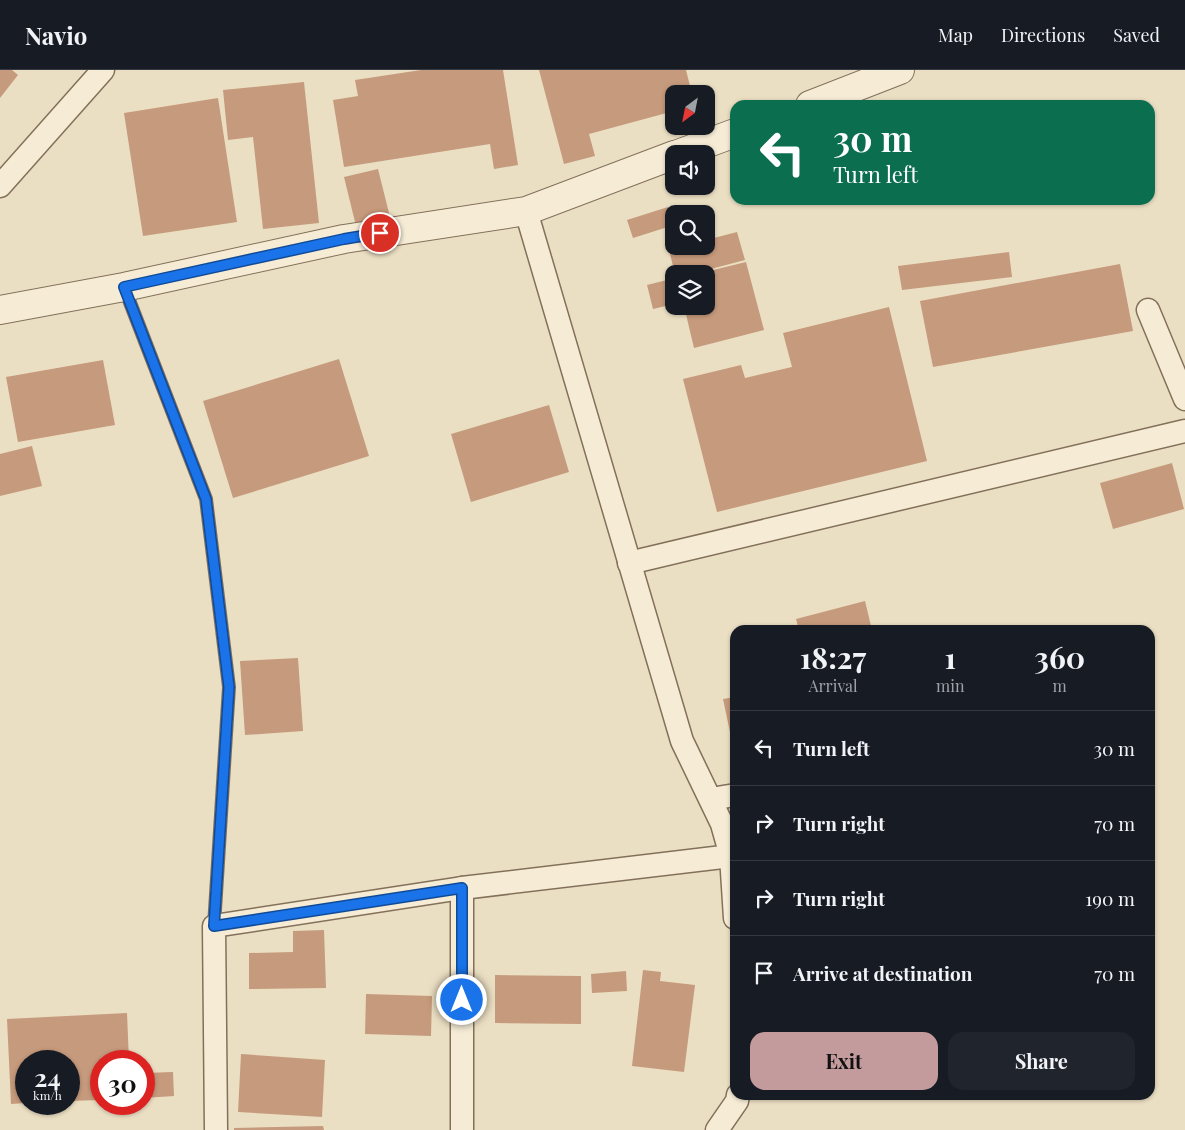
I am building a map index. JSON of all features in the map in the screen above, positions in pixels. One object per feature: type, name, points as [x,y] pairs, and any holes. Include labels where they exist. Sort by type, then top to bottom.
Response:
[{"type":"street","points":[[0,186],[103,70]]},
{"type":"street","points":[[823,100],[900,70]]},
{"type":"street","points":[[702,145],[730,135]]},
{"type":"street","points":[[0,310],[124,287],[344,239],[526,211],[665,158]]},
{"type":"street","points":[[526,211],[682,741],[722,824],[730,852]]},
{"type":"street","points":[[1148,310],[1185,400]]},
{"type":"street","points":[[629,564],[1185,431]]},
{"type":"street","points":[[711,800],[730,796]]},
{"type":"street","points":[[216,1130],[214,926],[462,888],[730,856]]},
{"type":"street","points":[[462,888],[462,1130]]},
{"type":"street","points":[[717,1130],[737,1100]]},
{"type":"lane","points":[[124,287],[206,499],[229,687],[214,926]]},
{"type":"building","points":[[0,70],[12,70],[18,75],[0,98]]},
{"type":"building","points":[[421,70],[503,70],[518,165],[494,169],[490,144],[344,167],[333,100],[358,96],[355,80]]},
{"type":"building","points":[[539,70],[686,70],[690,85],[665,85],[665,113],[589,134],[595,156],[564,164]]},
{"type":"building","points":[[304,82],[319,223],[263,229],[253,137],[228,140],[223,90]]},
{"type":"building","points":[[218,98],[237,222],[143,236],[124,113]]},
{"type":"building","points":[[378,169],[390,217],[356,226],[344,177]]},
{"type":"building","points":[[665,208],[665,228],[633,238],[627,220]]},
{"type":"building","points":[[737,232],[745,260],[715,268],[715,265],[673,265],[670,255],[715,255],[715,238]]},
{"type":"building","points":[[1009,252],[1012,277],[902,290],[898,266]]},
{"type":"building","points":[[746,262],[764,330],[694,348],[686,315],[715,315],[715,270]]},
{"type":"building","points":[[1120,264],[1133,331],[933,367],[920,301]]},
{"type":"building","points":[[665,280],[665,306],[653,309],[647,285]]},
{"type":"building","points":[[889,307],[927,461],[717,512],[683,379],[741,365],[745,378],[792,367],[783,333]]},
{"type":"building","points":[[339,359],[369,456],[233,498],[203,401]]},
{"type":"building","points":[[103,360],[115,425],[18,442],[6,377]]},
{"type":"building","points":[[549,405],[569,472],[471,502],[451,434]]},
{"type":"building","points":[[32,446],[42,486],[0,496],[0,454]]},
{"type":"building","points":[[1172,463],[1184,509],[1113,529],[1100,483]]},
{"type":"building","points":[[865,601],[871,625],[798,625],[796,619]]},
{"type":"building","points":[[298,658],[303,731],[245,735],[240,661]]},
{"type":"building","points":[[730,698],[730,732],[723,699]]},
{"type":"building","points":[[324,930],[326,988],[249,989],[249,953],[293,952],[293,931]]},
{"type":"building","points":[[643,970],[661,972],[660,981],[695,985],[684,1072],[632,1066]]},
{"type":"building","points":[[626,971],[627,991],[592,993],[591,974]]},
{"type":"building","points":[[495,975],[581,976],[581,1024],[495,1023]]},
{"type":"building","points":[[366,994],[432,996],[431,1036],[365,1034]]},
{"type":"building","points":[[127,1013],[129,1050],[90,1050],[90,1100],[80,1101],[80,1050],[15,1050],[15,1104],[11,1104],[7,1019]]},
{"type":"building","points":[[241,1054],[325,1060],[322,1117],[238,1112]]},
{"type":"building","points":[[173,1072],[174,1096],[155,1097],[155,1073]]},
{"type":"building","points":[[323,1126],[324,1130],[234,1130],[234,1128]]},
{"type":"route","points":[[380,233],[344,239],[124,287],[206,499],[229,687],[214,926],[462,888],[462,1000]]}]
